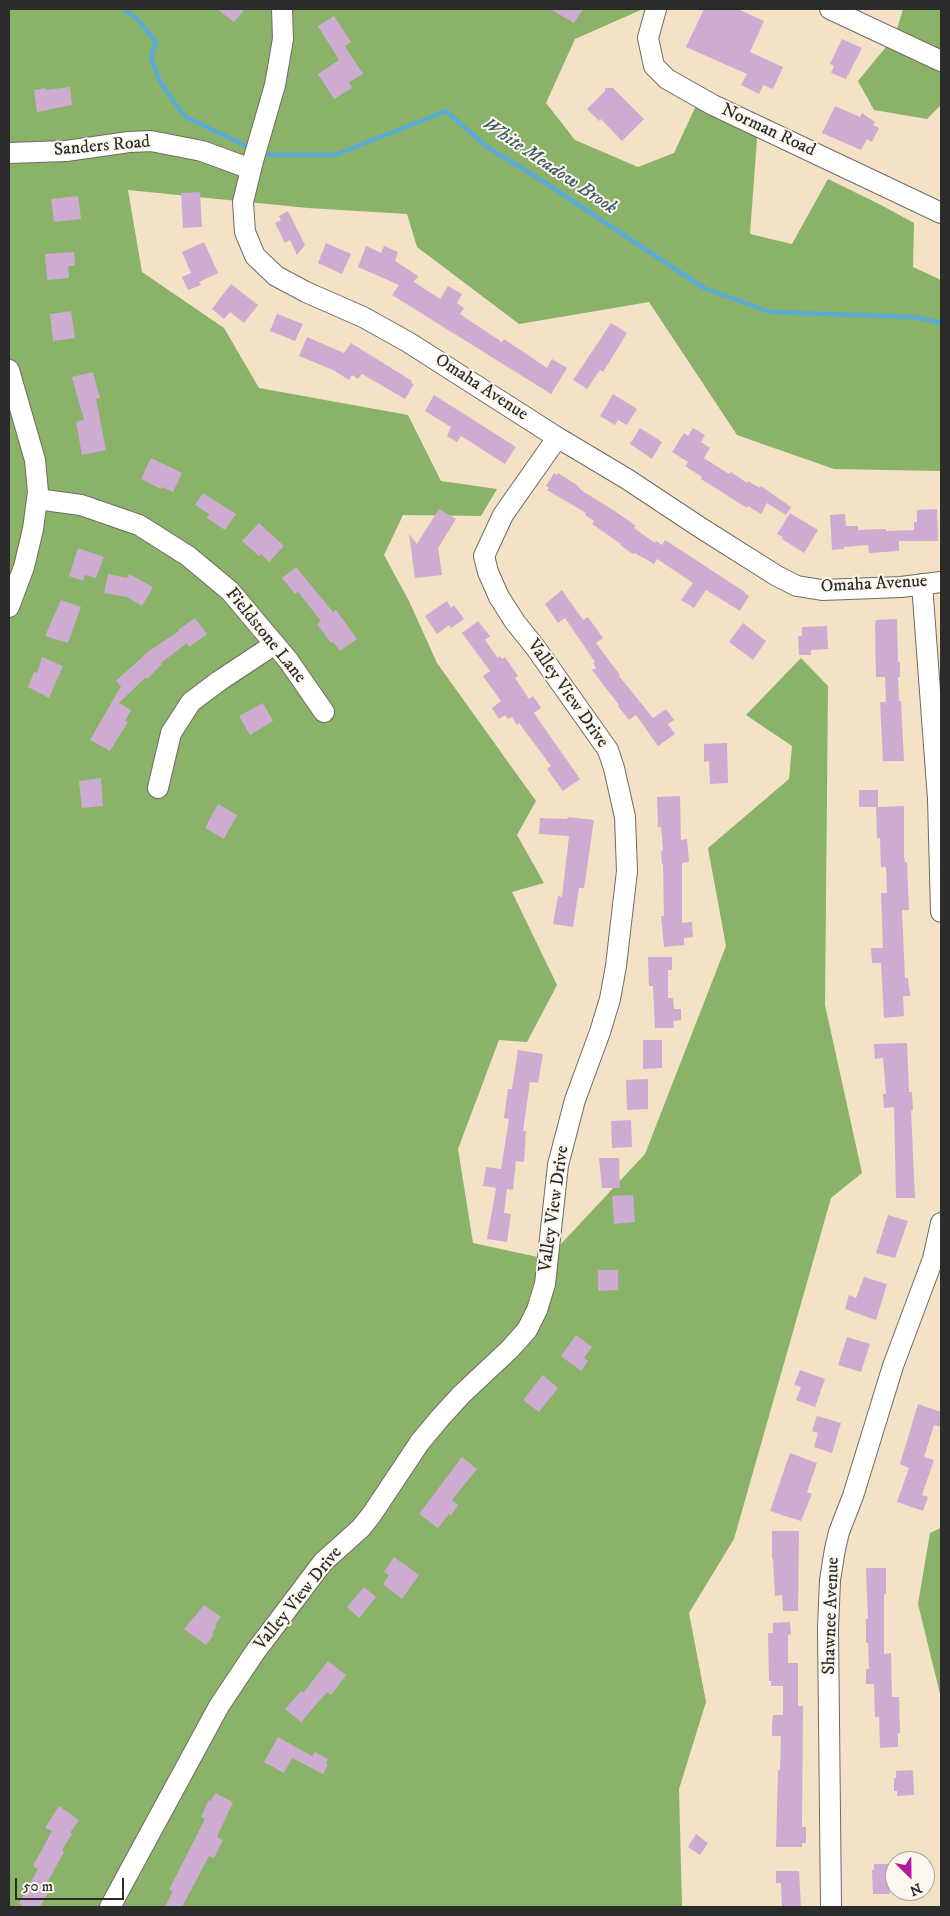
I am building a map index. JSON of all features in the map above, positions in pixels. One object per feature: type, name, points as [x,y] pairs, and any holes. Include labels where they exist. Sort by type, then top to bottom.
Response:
[{"type":"street","name":"Omaha Avenue","points":[[282,9],[283,39],[275,86],[252,165],[244,202],[245,232],[255,256],[276,276],[306,292],[363,317],[408,342],[555,436],[627,479],[777,576],[797,586],[822,590],[901,587],[932,583]]},
{"type":"street","name":"Norman Road","points":[[656,9],[648,38],[654,66],[667,79],[713,105],[941,213]]},
{"type":"street","points":[[830,9],[941,61]]},
{"type":"street","name":"Sanders Road","points":[[9,153],[66,151],[129,142],[151,141],[202,151],[252,165]]},
{"type":"street","points":[[9,370],[35,460],[38,492],[33,529],[24,566],[9,608]]},
{"type":"street","name":"Valley View Drive","points":[[110,1907],[219,1706],[251,1659],[324,1562],[361,1528],[372,1514],[420,1442],[461,1395],[510,1349],[526,1330],[537,1310],[545,1284],[558,1165],[575,1100],[610,999],[616,966],[627,871],[625,817],[608,750],[499,597],[488,572],[484,556],[503,515],[555,441],[555,436]]},
{"type":"street","name":"Fieldstone Lane","points":[[37,499],[80,505],[139,525],[188,556],[230,591],[288,660],[324,712]]},
{"type":"street","points":[[932,583],[941,912]]},
{"type":"street","points":[[158,788],[171,733],[191,702],[218,680],[275,644]]},
{"type":"street","name":"Shawnee Avenue","points":[[831,1907],[828,1628],[830,1580],[839,1532],[853,1496],[893,1366],[933,1259],[941,1223]]},
{"type":"green space","points":[[9,9],[643,9],[575,39],[546,103],[575,140],[638,167],[674,153],[700,97],[758,125],[750,234],[792,244],[828,179],[914,223],[913,267],[941,280],[941,471],[834,469],[737,435],[649,302],[519,324],[417,247],[407,214],[308,208],[128,190],[142,272],[224,328],[259,388],[408,415],[441,481],[497,489],[481,516],[403,515],[384,555],[409,601],[437,663],[536,801],[517,835],[544,883],[512,892],[557,985],[527,1042],[499,1040],[458,1149],[473,1243],[547,1259],[645,1154],[726,946],[708,848],[789,779],[792,746],[746,715],[801,658],[828,686],[825,1005],[862,1173],[831,1198],[734,1539],[689,1613],[706,1702],[679,1789],[682,1907],[9,1907]]},
{"type":"green space","points":[[903,9],[941,9],[941,105],[927,119],[874,110],[858,81],[895,36]]},
{"type":"green space","points":[[941,1528],[941,1698],[918,1604],[930,1533]]},
{"type":"building","points":[[217,9],[245,9],[234,22]]},
{"type":"building","points":[[550,9],[583,9],[574,23]]},
{"type":"building","points":[[704,9],[738,9],[764,21],[750,52],[783,67],[773,89],[763,85],[759,94],[741,85],[747,74],[686,47]]},
{"type":"building","points":[[334,16],[351,42],[345,46],[363,74],[349,82],[352,88],[334,99],[318,74],[339,60],[318,26]]},
{"type":"building","points":[[842,39],[862,48],[846,79],[831,73],[834,66],[830,64]]},
{"type":"building","points":[[70,87],[72,105],[37,112],[34,90]]},
{"type":"building","points":[[605,88],[613,88],[644,119],[622,141],[601,119],[599,121],[587,109],[605,91]]},
{"type":"building","points":[[835,106],[860,117],[862,113],[875,122],[873,125],[879,128],[872,142],[867,139],[861,150],[822,133]]},
{"type":"building","points":[[200,192],[202,227],[183,228],[181,193]]},
{"type":"building","points":[[78,196],[81,219],[54,222],[51,199]]},
{"type":"building","points":[[288,211],[305,245],[297,255],[290,240],[285,243],[275,223],[281,220],[279,216]]},
{"type":"building","points":[[204,242],[218,273],[199,282],[201,285],[188,290],[182,277],[191,273],[182,252]]},
{"type":"building","points":[[326,243],[351,254],[342,274],[318,263]]},
{"type":"building","points":[[366,246],[381,253],[384,246],[398,252],[395,261],[418,276],[414,282],[440,299],[448,286],[462,294],[457,303],[464,308],[460,314],[502,342],[504,339],[547,368],[552,359],[567,368],[551,394],[392,295],[399,285],[358,267]]},
{"type":"building","points":[[74,252],[75,266],[68,266],[69,278],[47,280],[45,254]]},
{"type":"building","points":[[231,284],[258,305],[244,323],[230,312],[224,319],[212,309]]},
{"type":"building","points":[[71,311],[75,338],[53,341],[50,314]]},
{"type":"building","points":[[277,314],[303,324],[295,341],[270,331]]},
{"type":"building","points":[[611,323],[627,333],[603,372],[600,370],[587,389],[573,380]]},
{"type":"building","points":[[307,337],[344,353],[351,343],[414,384],[405,399],[362,374],[358,379],[352,375],[349,380],[333,370],[299,356]]},
{"type":"building","points":[[93,372],[100,398],[96,399],[106,450],[82,455],[76,422],[84,420],[72,377]]},
{"type":"building","points":[[613,394],[637,409],[627,425],[618,420],[615,425],[600,416]]},
{"type":"building","points":[[434,395],[516,447],[505,464],[461,436],[457,442],[447,436],[451,427],[425,411]]},
{"type":"building","points":[[640,428],[662,442],[652,459],[630,444]]},
{"type":"building","points":[[693,428],[705,435],[701,442],[710,448],[704,458],[747,483],[748,481],[760,488],[761,486],[791,507],[786,515],[767,503],[761,514],[748,506],[747,508],[701,479],[702,477],[685,466],[688,462],[672,452],[684,433],[688,436]]},
{"type":"building","points":[[151,458],[182,473],[173,492],[162,487],[161,489],[141,479]]},
{"type":"building","points":[[554,473],[557,475],[558,473],[616,512],[655,543],[656,541],[662,545],[665,540],[745,592],[749,596],[740,611],[706,590],[694,608],[681,600],[693,583],[657,559],[654,564],[635,553],[633,554],[592,524],[594,521],[585,515],[586,513],[547,490],[549,488],[546,486]]},
{"type":"building","points":[[203,493],[236,514],[225,530],[207,518],[209,514],[195,505]]},
{"type":"building","points":[[439,509],[456,519],[438,548],[442,575],[415,578],[409,534],[417,544]]},
{"type":"building","points":[[937,509],[938,541],[899,541],[899,551],[869,553],[868,545],[832,550],[830,515],[845,514],[846,526],[858,526],[858,530],[914,530],[914,522],[917,522],[917,510]]},
{"type":"building","points":[[790,513],[818,530],[804,553],[777,534]]},
{"type":"building","points":[[259,523],[284,546],[269,562],[242,541]]},
{"type":"building","points":[[78,548],[104,557],[96,578],[85,575],[83,581],[69,576]]},
{"type":"building","points":[[296,567],[333,612],[336,610],[357,639],[340,651],[333,642],[331,643],[317,624],[321,621],[298,592],[295,594],[282,578]]},
{"type":"building","points":[[108,574],[127,578],[129,574],[153,587],[142,606],[127,597],[104,593]]},
{"type":"building","points":[[562,590],[583,620],[588,617],[603,638],[596,643],[619,676],[653,718],[666,709],[674,720],[668,724],[675,734],[658,746],[636,715],[629,720],[618,706],[592,670],[596,668],[593,663],[595,662],[565,618],[558,623],[545,604]]},
{"type":"building","points":[[61,600],[81,607],[68,643],[45,636]]},
{"type":"building","points":[[447,601],[451,608],[454,605],[464,619],[451,628],[449,625],[437,634],[425,616]]},
{"type":"building","points":[[195,618],[207,634],[189,647],[187,643],[161,663],[147,679],[145,678],[119,703],[131,710],[125,721],[128,722],[110,751],[90,740],[121,686],[116,681],[149,651]]},
{"type":"building","points":[[897,619],[898,662],[900,662],[900,677],[898,677],[899,701],[901,701],[904,761],[883,761],[880,702],[886,702],[885,677],[876,677],[875,624],[876,620]]},
{"type":"building","points":[[478,621],[490,636],[485,640],[498,658],[500,656],[502,659],[505,657],[518,676],[515,678],[529,699],[533,696],[541,708],[534,713],[580,779],[563,791],[547,769],[551,766],[519,723],[517,725],[512,717],[508,719],[505,715],[499,719],[492,708],[501,701],[483,676],[490,671],[462,633]]},
{"type":"building","points":[[743,623],[766,641],[753,660],[729,642]]},
{"type":"building","points":[[827,626],[828,649],[811,650],[811,655],[799,655],[798,636],[802,636],[802,627]]},
{"type":"building","points":[[42,657],[63,666],[49,698],[28,687],[34,672],[37,673]]},
{"type":"building","points":[[263,703],[273,721],[250,735],[239,716]]},
{"type":"building","points":[[727,743],[728,783],[710,784],[709,761],[704,762],[704,744]]},
{"type":"building","points":[[101,778],[103,806],[82,808],[79,781]]},
{"type":"building","points":[[859,790],[878,790],[878,807],[904,806],[904,856],[905,862],[907,862],[909,910],[902,910],[905,978],[908,978],[910,996],[903,996],[904,1016],[884,1018],[881,963],[872,963],[871,948],[883,948],[881,893],[887,893],[886,867],[881,867],[880,838],[877,838],[876,807],[859,807]]},
{"type":"building","points":[[680,796],[681,840],[687,839],[689,862],[682,863],[682,923],[692,922],[693,937],[684,938],[684,945],[664,947],[661,916],[664,916],[661,851],[663,850],[661,827],[658,827],[657,797]]},
{"type":"building","points":[[218,804],[237,815],[224,839],[205,828]]},
{"type":"building","points":[[568,817],[594,820],[584,888],[579,888],[573,927],[553,924],[558,896],[562,897],[569,836],[539,834],[540,818],[567,819]]},
{"type":"building","points":[[648,957],[672,957],[672,970],[668,970],[668,998],[673,998],[674,1009],[681,1009],[681,1020],[673,1021],[674,1028],[655,1028],[653,986],[649,986]]},
{"type":"building","points":[[643,1040],[662,1040],[662,1068],[643,1069]]},
{"type":"building","points":[[907,1043],[909,1092],[912,1092],[913,1110],[911,1111],[915,1198],[896,1198],[894,1107],[884,1108],[883,1094],[886,1094],[883,1058],[875,1059],[874,1044]]},
{"type":"building","points":[[518,1050],[543,1054],[538,1083],[530,1082],[523,1131],[526,1131],[524,1162],[516,1161],[513,1190],[507,1189],[504,1213],[511,1214],[507,1242],[487,1239],[496,1188],[483,1186],[486,1167],[501,1169],[509,1119],[504,1118],[508,1089],[512,1089]]},
{"type":"building","points":[[648,1079],[648,1109],[627,1110],[626,1080]]},
{"type":"building","points":[[631,1120],[632,1147],[612,1148],[611,1121]]},
{"type":"building","points":[[599,1158],[619,1158],[620,1188],[602,1188]]},
{"type":"building","points":[[633,1195],[635,1222],[614,1224],[612,1196]]},
{"type":"building","points":[[888,1215],[908,1221],[895,1258],[876,1253]]},
{"type":"building","points":[[598,1270],[618,1270],[618,1290],[598,1291]]},
{"type":"building","points":[[864,1277],[887,1284],[876,1320],[845,1309],[849,1295],[856,1298]]},
{"type":"building","points":[[576,1335],[592,1347],[584,1358],[588,1361],[581,1371],[561,1356]]},
{"type":"building","points":[[847,1337],[870,1344],[861,1372],[838,1365]]},
{"type":"building","points":[[800,1370],[825,1379],[815,1407],[796,1400],[801,1387],[794,1385]]},
{"type":"building","points":[[543,1375],[558,1388],[539,1412],[523,1400]]},
{"type":"building","points":[[918,1404],[941,1412],[941,1427],[934,1425],[924,1457],[934,1460],[922,1495],[928,1497],[923,1511],[897,1502],[909,1468],[900,1464]]},
{"type":"building","points":[[817,1416],[841,1423],[832,1453],[814,1447],[818,1433],[812,1431]]},
{"type":"building","points":[[790,1453],[817,1463],[807,1492],[812,1494],[801,1521],[770,1511]]},
{"type":"building","points":[[462,1457],[477,1469],[452,1500],[458,1505],[451,1516],[449,1514],[438,1528],[419,1514]]},
{"type":"building","points":[[772,1531],[799,1531],[798,1611],[783,1611],[782,1595],[775,1596]]},
{"type":"building","points":[[394,1557],[419,1575],[402,1599],[383,1584],[389,1575],[384,1572]]},
{"type":"building","points":[[866,1568],[886,1568],[884,1654],[891,1653],[892,1697],[899,1697],[900,1733],[898,1733],[898,1747],[880,1748],[879,1717],[875,1717],[874,1684],[866,1684],[866,1669],[869,1669],[868,1643],[866,1643],[866,1619],[868,1619]]},
{"type":"building","points":[[364,1587],[376,1597],[359,1618],[347,1607]]},
{"type":"building","points":[[204,1605],[221,1617],[215,1625],[217,1626],[212,1633],[214,1634],[206,1645],[184,1629]]},
{"type":"building","points":[[790,1622],[791,1634],[788,1635],[788,1663],[798,1663],[798,1706],[803,1706],[802,1827],[806,1827],[806,1843],[802,1843],[802,1847],[776,1847],[781,1736],[772,1736],[772,1724],[773,1715],[783,1715],[783,1686],[771,1686],[771,1681],[769,1681],[768,1633],[773,1633],[773,1623]]},
{"type":"building","points":[[328,1661],[346,1675],[331,1695],[327,1692],[301,1722],[285,1709],[301,1691],[303,1693]]},
{"type":"building","points":[[278,1737],[312,1756],[315,1752],[328,1759],[326,1764],[328,1765],[323,1774],[292,1758],[284,1773],[264,1762]]},
{"type":"building","points":[[913,1770],[914,1795],[897,1796],[897,1791],[894,1791],[896,1771]]},
{"type":"building","points":[[215,1793],[233,1802],[217,1837],[223,1840],[214,1858],[209,1856],[182,1907],[165,1907],[173,1891],[169,1890],[205,1819],[201,1817],[209,1800],[211,1801]]},
{"type":"building","points":[[59,1806],[79,1820],[70,1833],[72,1834],[62,1850],[64,1852],[45,1887],[50,1889],[40,1907],[26,1907],[19,1904],[38,1869],[33,1866],[52,1831],[45,1828]]},
{"type":"building","points":[[696,1834],[708,1843],[700,1855],[688,1847]]},
{"type":"building","points":[[874,1864],[885,1864],[885,1894],[873,1894],[872,1870],[874,1870]]},
{"type":"building","points":[[776,1871],[799,1871],[801,1907],[782,1907],[781,1883],[776,1883]]},
{"type":"waterway","name":"White Meadow Brook","points":[[123,9],[137,19],[156,42],[151,58],[159,80],[184,116],[252,149]]},
{"type":"waterway","name":"White Meadow Brook","points":[[262,152],[270,155],[335,155],[446,111],[487,147],[541,180],[704,288],[770,312],[915,317],[941,323]]}]
